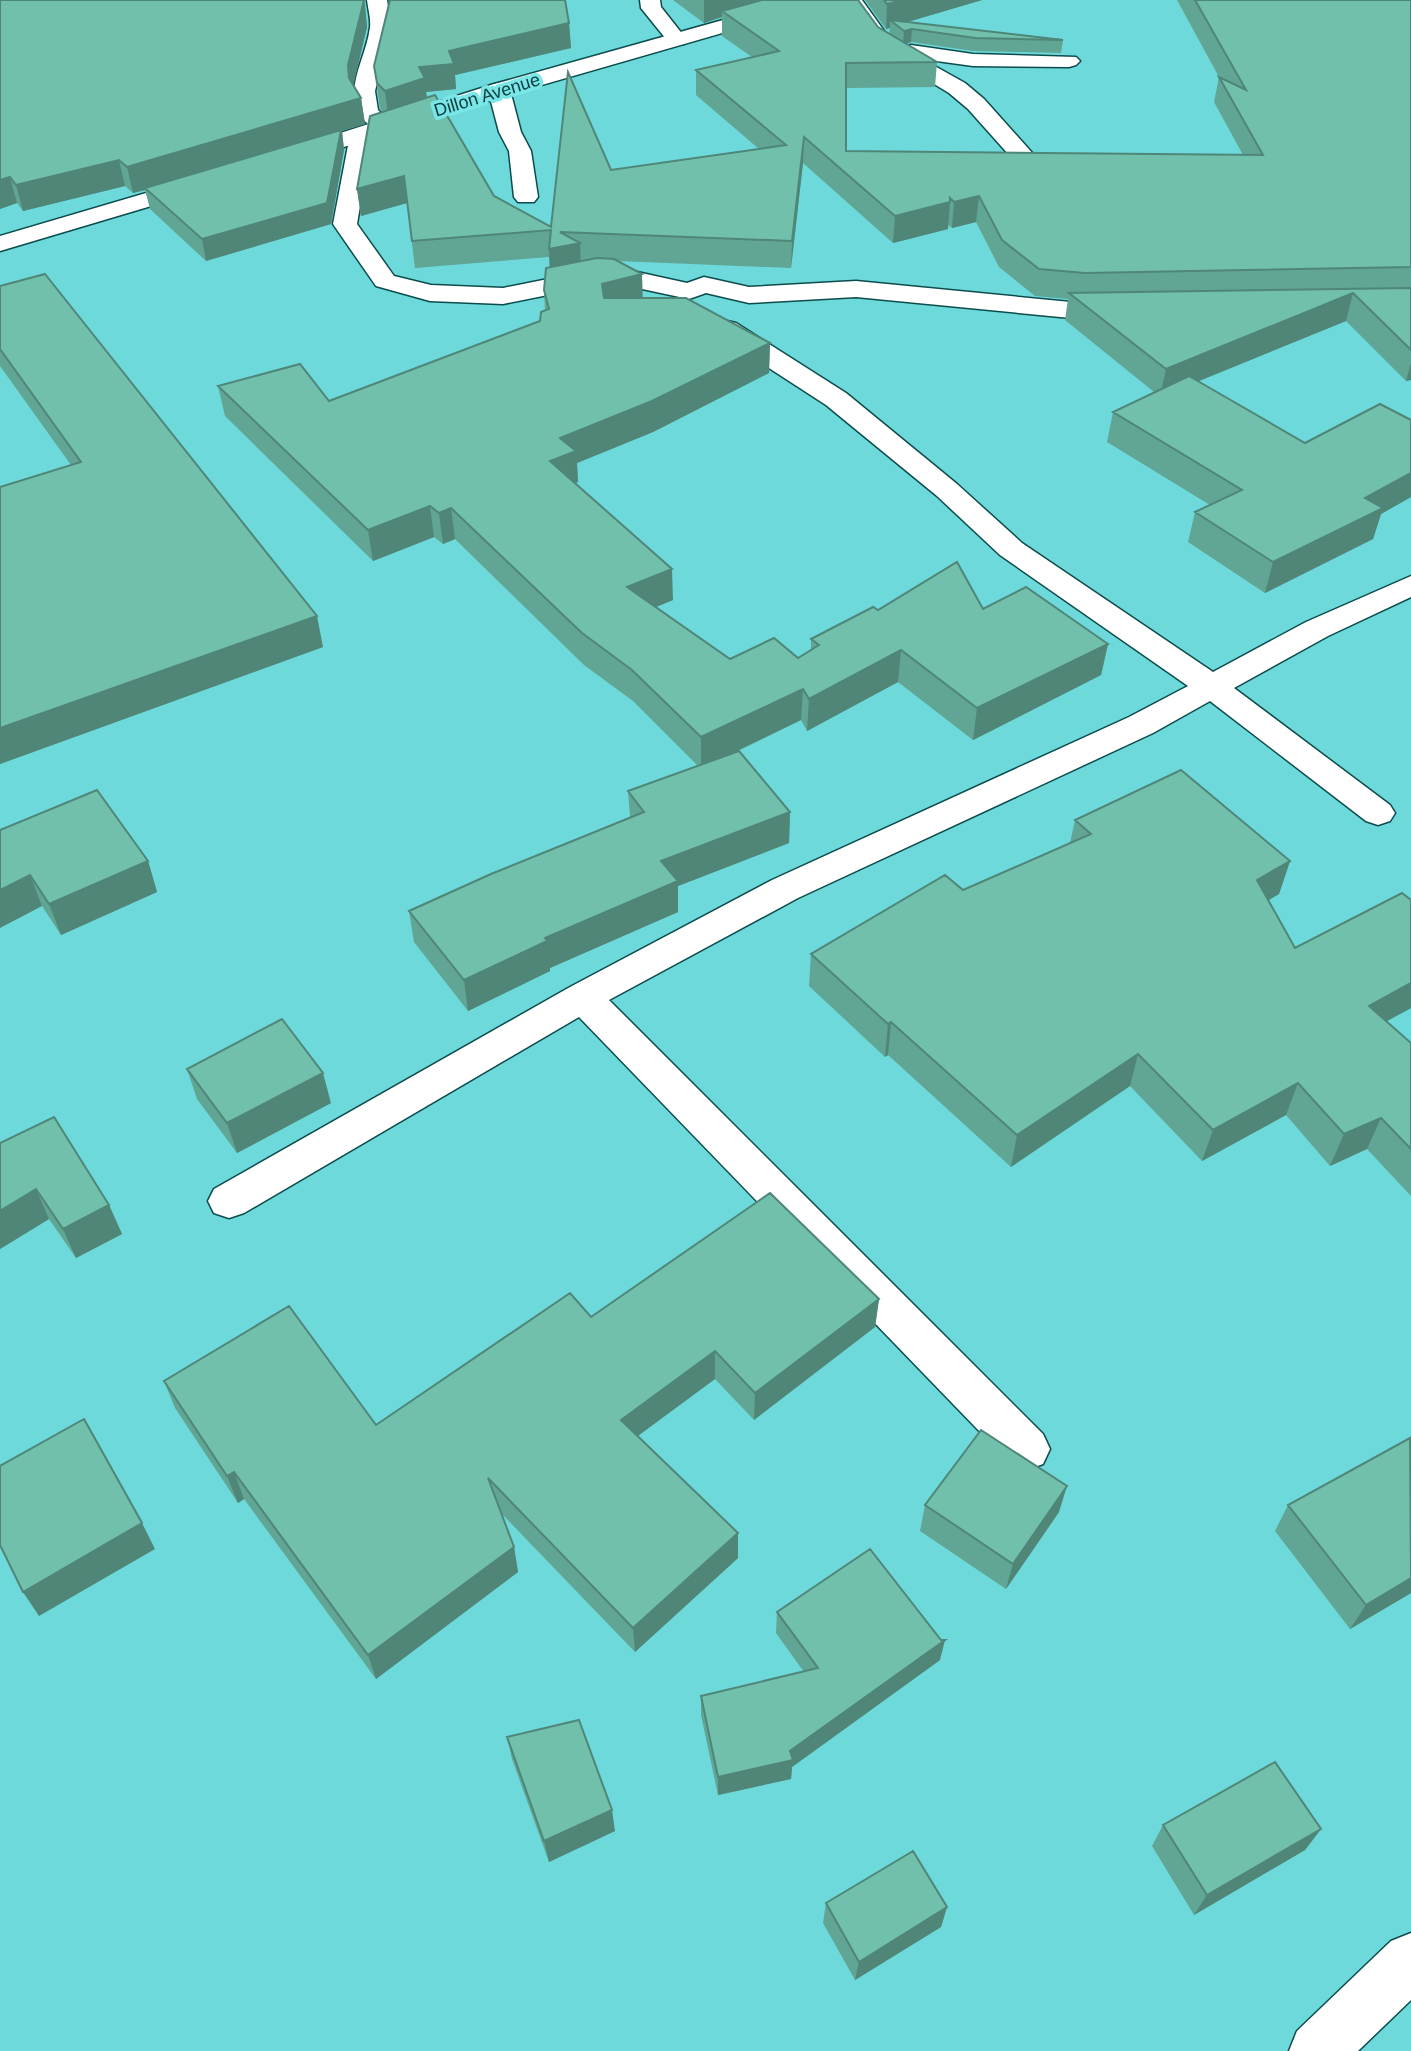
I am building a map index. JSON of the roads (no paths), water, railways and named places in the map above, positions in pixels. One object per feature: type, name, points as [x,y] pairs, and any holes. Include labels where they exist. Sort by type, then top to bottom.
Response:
[{"type":"street","points":[[377,0],[382,26],[364,91],[366,112],[385,128]]},
{"type":"street","points":[[650,0],[650,8],[677,40]]},
{"type":"street","name":"Dillon Avenue","points":[[281,159],[499,90],[816,0]]},
{"type":"street","points":[[852,0],[885,46],[957,88],[976,104],[1035,170]]},
{"type":"street","points":[[885,46],[932,56],[973,60],[1069,61]]},
{"type":"street","points":[[499,90],[510,132],[520,151],[526,197]]},
{"type":"street","points":[[361,135],[345,224],[385,281],[430,293],[503,296],[598,277],[628,278],[689,290],[704,285],[749,295],[856,289],[1081,311],[1136,310]]},
{"type":"street","points":[[0,244],[214,180]]},
{"type":"street","points":[[689,290],[689,301],[736,337],[835,399],[947,490],[1011,549],[1211,686],[1378,813]]},
{"type":"street","points":[[229,1202],[583,997],[785,889],[1140,725],[1317,629],[1411,585]]},
{"type":"street","points":[[583,997],[1027,1449]]},
{"type":"street","points":[[1317,2051],[1411,1961]]}]
